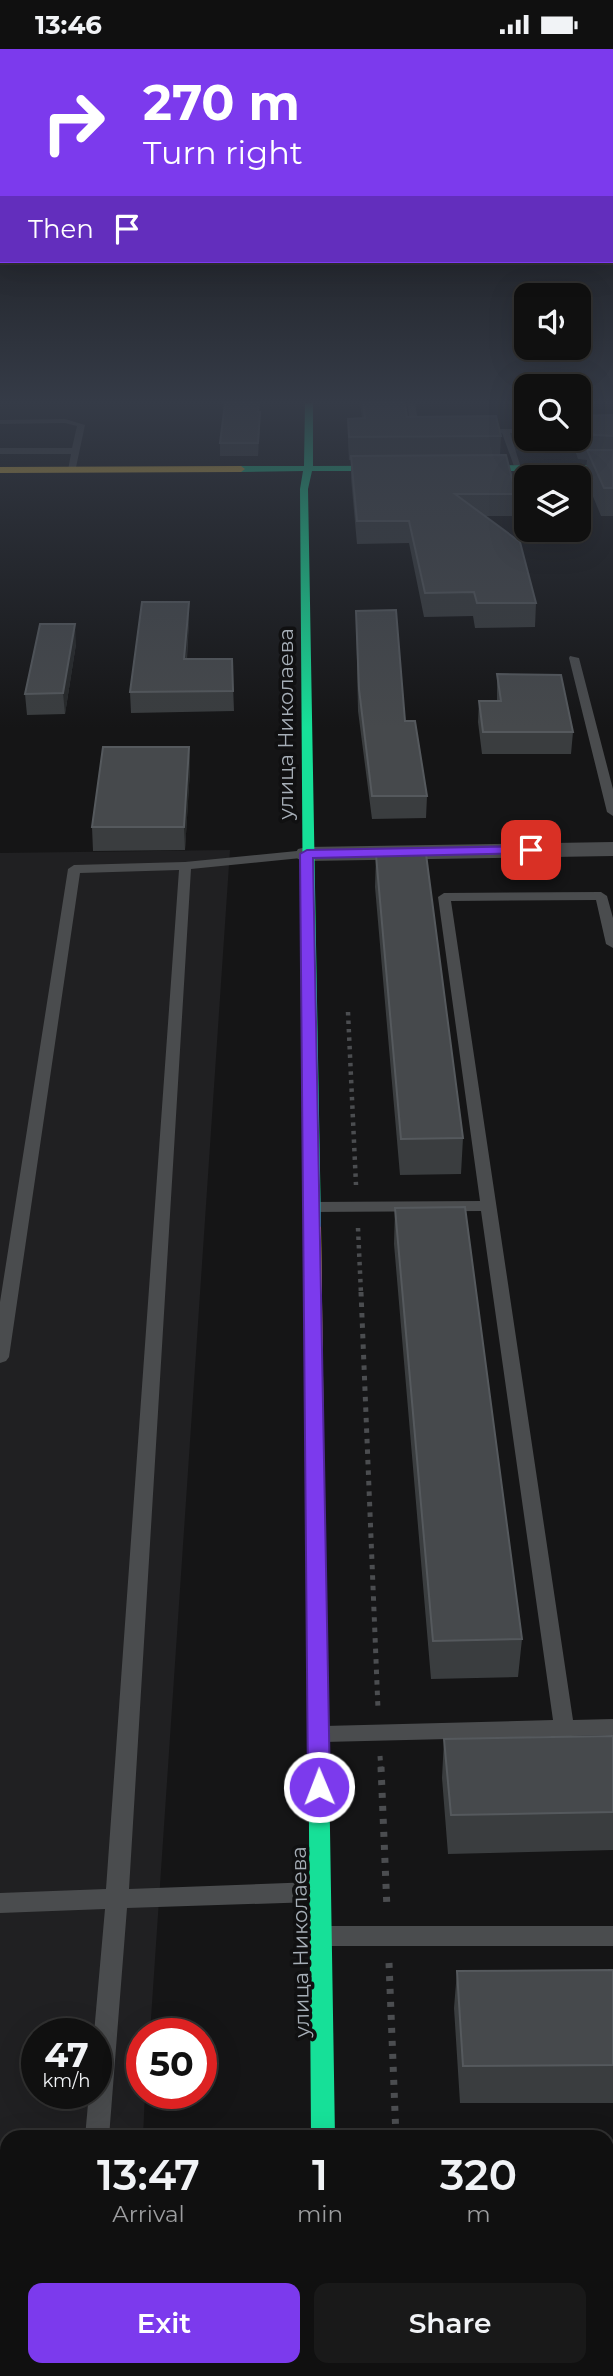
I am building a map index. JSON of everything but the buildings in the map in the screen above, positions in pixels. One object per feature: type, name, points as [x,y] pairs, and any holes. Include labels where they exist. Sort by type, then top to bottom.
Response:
[{"type":"main road","name":"улица Николаева","points":[[304,512],[323,2130]]},
{"type":"street","points":[[307,854],[613,849]]},
{"type":"lane","points":[[574,657],[613,812]]},
{"type":"lane","points":[[0,1357],[74,869],[185,866],[307,854]]},
{"type":"lane","points":[[98,2130],[117,1899],[185,866]]},
{"type":"lane","points":[[565,1728],[444,897],[601,896],[613,944]]},
{"type":"lane","points":[[311,1207],[488,1206]]},
{"type":"lane","points":[[318,1734],[613,1727]]},
{"type":"lane","points":[[0,1903],[320,1891]]},
{"type":"lane","points":[[321,1936],[613,1936]]},
{"type":"shaded area","points":[[230,850],[151,2018],[126,2018],[126,2109],[144,2109],[143,2130],[0,2130],[0,853]]},
{"type":"traffic: fast","points":[[304,512],[313,1227]]},
{"type":"traffic: fast","points":[[316,1523],[323,2130]]},
{"type":"traffic: slow","points":[[313,1227],[316,1523]]},
{"type":"route","points":[[319,1787],[307,854],[531,850]]}]
